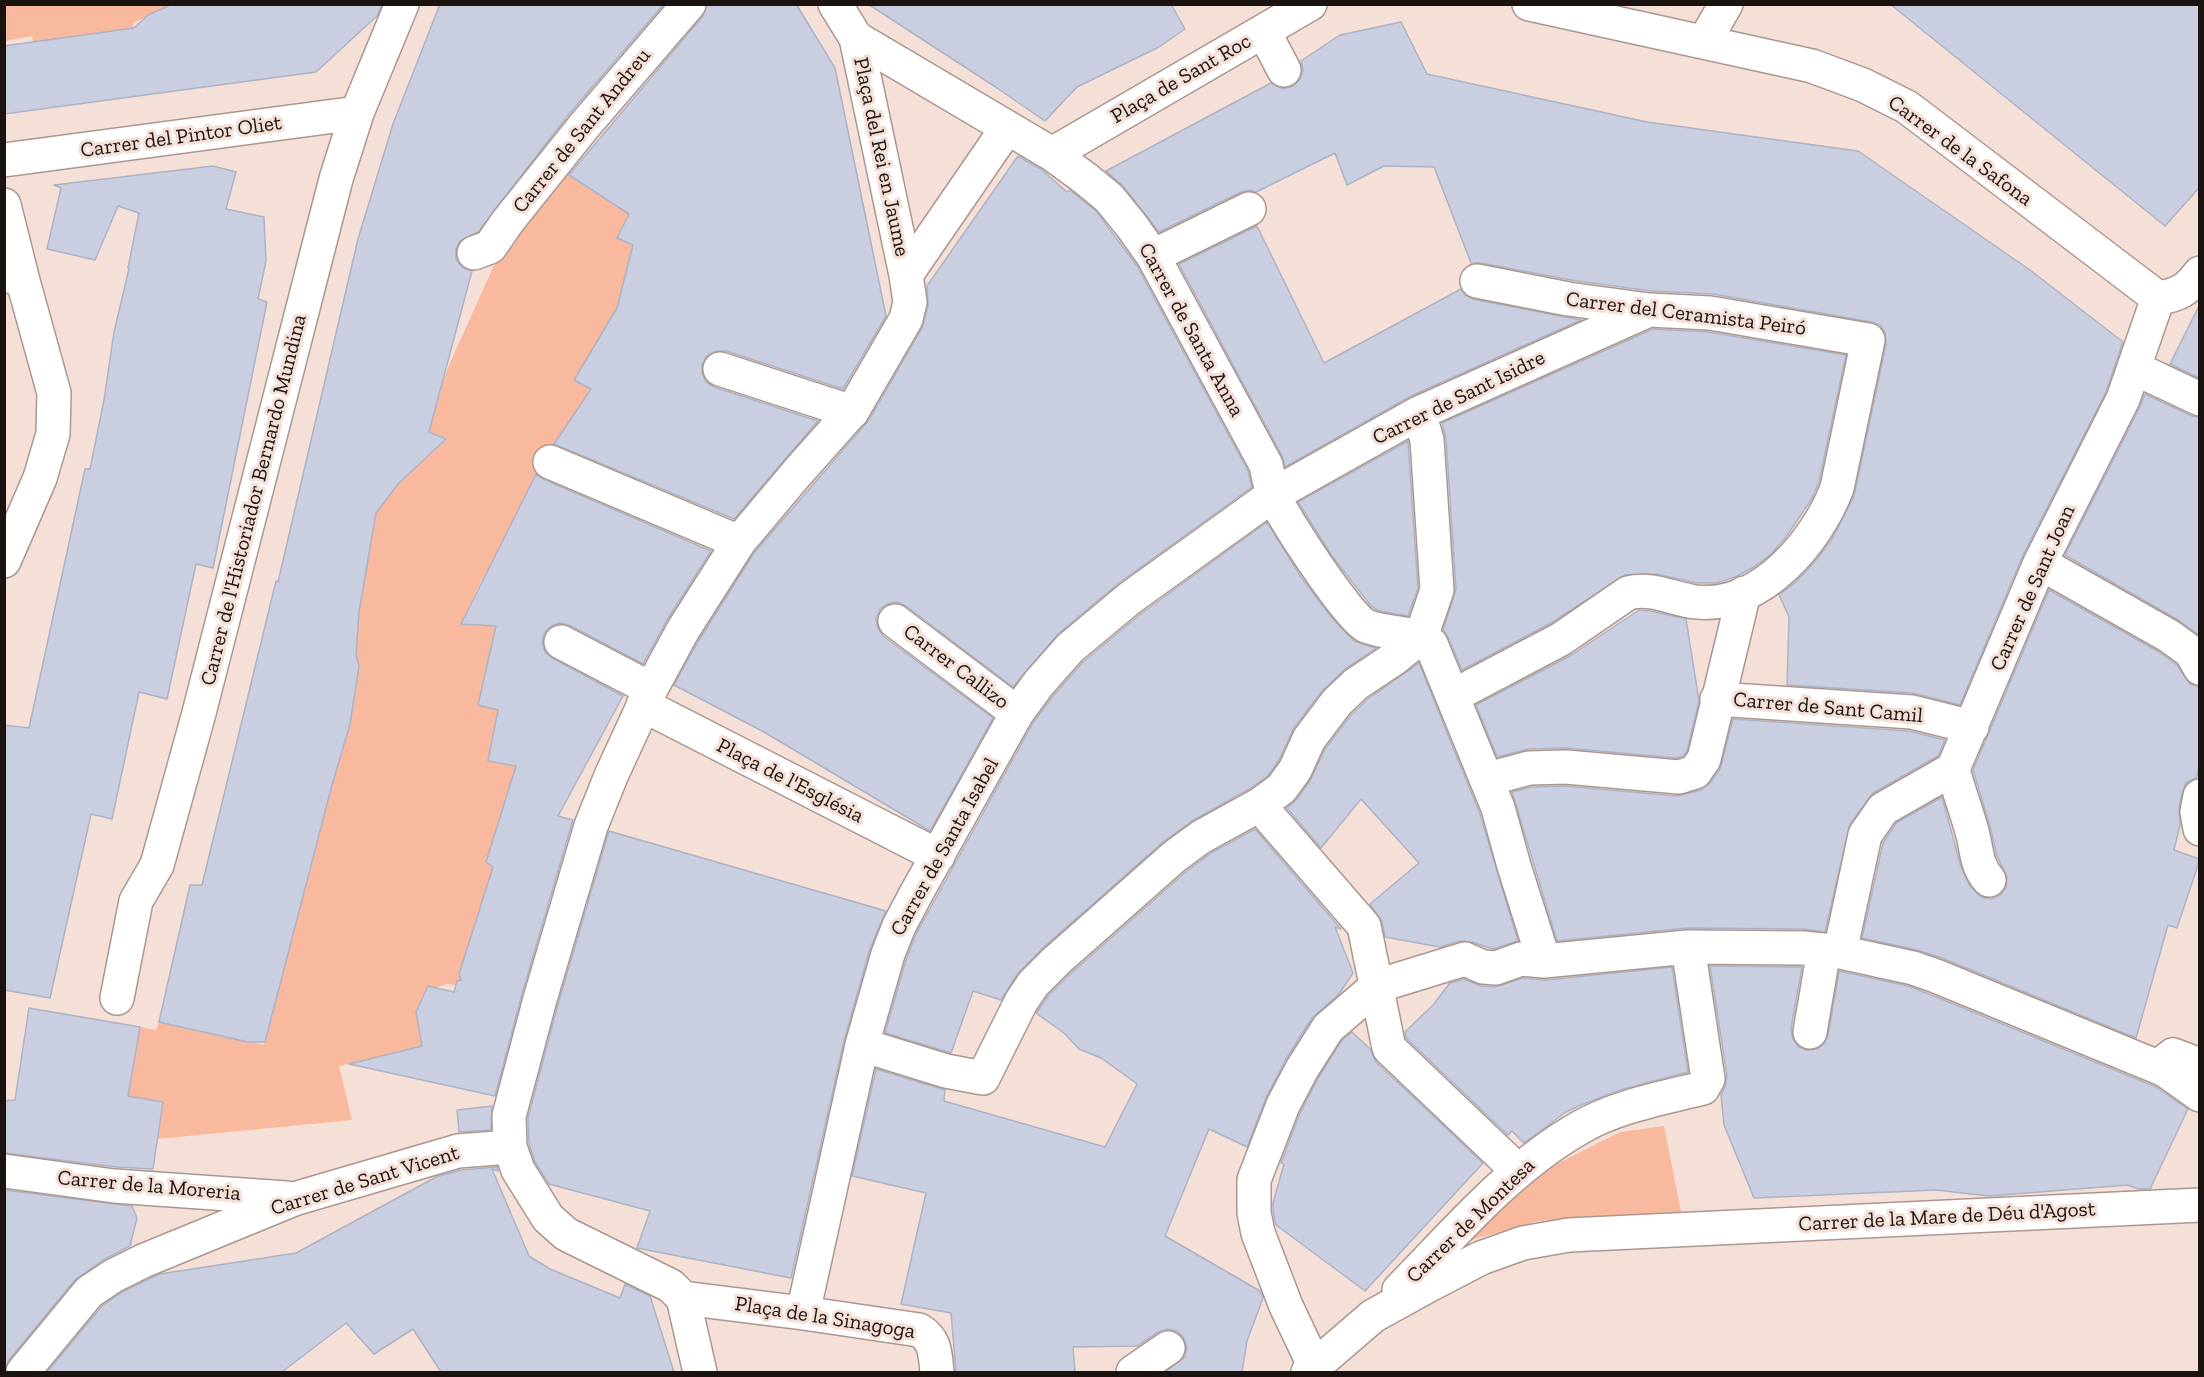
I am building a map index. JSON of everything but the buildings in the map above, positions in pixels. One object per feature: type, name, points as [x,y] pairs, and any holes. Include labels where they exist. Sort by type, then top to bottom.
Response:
[{"type":"street","name":"Carrer de l'Historiador Bernardo Mundina","points":[[117,998],[136,901],[157,865],[199,713],[336,179],[357,113],[402,4]]},
{"type":"street","name":"Carrer de Sant Andreu","points":[[474,253],[490,247],[584,126],[689,4]]},
{"type":"street","name":"Plaça del Rei en Jaume","points":[[834,4],[856,38],[906,275],[910,302],[906,319]]},
{"type":"street","name":"Plaça de Sant Roc","points":[[1052,154],[1310,4]]},
{"type":"street","name":"Carrer de la Safona","points":[[1529,4],[1812,66],[1863,85],[1906,107],[2158,298]]},
{"type":"street","points":[[1704,42],[1726,4]]},
{"type":"street","points":[[1264,32],[1284,70]]},
{"type":"street","name":"Plaça del Rei en Jaume","points":[[856,38],[1007,128],[906,275]]},
{"type":"street","name":"Carrer del Pintor Oliet","points":[[4,160],[357,113]]},
{"type":"street","points":[[1007,128],[1052,154]]},
{"type":"street","name":"Carrer de Santa Anna","points":[[1052,154],[1109,198],[1153,256],[1266,465],[1273,495],[1296,537],[1359,621],[1365,626],[1421,637]]},
{"type":"street","points":[[4,206],[14,278],[54,393],[53,434],[40,478],[4,561]]},
{"type":"street","points":[[1153,256],[1249,209]]},
{"type":"street","name":"Carrer del Ceramista Peiró","points":[[1491,284],[1649,310],[1710,313],[1868,340],[1837,488],[1829,509],[1816,531],[1790,562],[1764,582],[1744,593]]},
{"type":"street","points":[[2158,298],[2174,296],[2196,284]]},
{"type":"street","name":"Carrer de Sant Joan","points":[[1953,769],[2040,563],[2123,399],[2158,298]]},
{"type":"street","name":"Carrer de Sant Isidre","points":[[1273,495],[1419,413],[1649,310]]},
{"type":"street","name":"Plaça de la Sinagoga","points":[[906,319],[852,412],[739,542],[683,630],[647,697],[591,826],[540,999],[509,1116],[510,1147],[518,1170],[548,1218],[566,1234],[677,1292],[918,1330],[927,1335],[934,1345],[937,1372]]},
{"type":"street","points":[[2134,368],[2199,399]]},
{"type":"street","points":[[720,369],[852,412]]},
{"type":"street","points":[[862,1045],[946,1071],[983,1078],[1021,1002],[1033,984],[1056,960],[1175,856],[1201,837],[1259,805],[1281,789],[1295,770],[1309,739],[1337,702],[1356,684],[1421,637],[1437,590],[1427,440],[1419,413]]},
{"type":"street","points":[[550,462],[739,542]]},
{"type":"street","name":"Carrer de Santa Isabel","points":[[803,1312],[862,1045],[888,954],[899,926],[1017,713],[1039,683],[1070,648],[1144,586],[1273,495]]},
{"type":"street","points":[[2040,563],[2169,636],[2191,652],[2199,668]]},
{"type":"street","points":[[1453,696],[1561,639],[1628,593],[1641,590],[1653,591],[1695,602],[1710,602],[1744,593],[1717,699]]},
{"type":"street","name":"Carrer Callizo","points":[[895,621],[1017,713]]},
{"type":"street","points":[[1421,637],[1431,644],[1488,779],[1545,961]]},
{"type":"street","name":"Plaça de l'Església","points":[[561,642],[647,697],[938,856]]},
{"type":"street","name":"Carrer de Sant Camil","points":[[1488,779],[1529,768],[1566,767],[1678,777],[1688,775],[1695,772],[1704,759],[1717,699],[1912,712],[1972,727]]},
{"type":"street","points":[[1810,1032],[1865,835],[1883,809],[1953,769],[1980,866],[1989,880]]},
{"type":"street","points":[[2199,796],[2197,812],[2199,830]]},
{"type":"street","points":[[1259,805],[1358,918],[1367,933],[1389,1048],[1517,1170]]},
{"type":"street","points":[[1377,986],[1465,959],[1483,967],[1496,968],[1521,959],[1545,961],[1688,947],[1803,948],[1832,951],[1913,968],[1936,976],[2165,1070],[2199,1095]]},
{"type":"street","name":"Carrer de Montesa","points":[[1377,986],[1328,1028],[1302,1069],[1283,1105],[1254,1180],[1254,1212],[1258,1233],[1311,1369],[1373,1316],[1517,1170],[1582,1126],[1606,1115],[1703,1088],[1708,1079],[1688,947]]},
{"type":"street","points":[[2165,1070],[2164,1062],[2173,1055],[2199,1065]]},
{"type":"street","name":"Carrer de Sant Vicent","points":[[23,1372],[89,1292],[113,1276],[143,1261],[294,1199],[436,1156],[458,1151],[510,1147]]},
{"type":"street","name":"Carrer de la Moreria","points":[[4,1171],[114,1186],[294,1199]]},
{"type":"street","name":"Carrer de la Mare de Déu d'Agost","points":[[1694,1229],[2199,1205]]},
{"type":"street","name":"Carrer de Montesa","points":[[1373,1316],[1481,1258],[1523,1243],[1569,1235],[1694,1229]]},
{"type":"street","points":[[677,1292],[700,1372]]},
{"type":"street","points":[[1132,1372],[1168,1348]]},
{"type":"shaded area","points":[[5,5],[173,5],[133,23],[134,28],[33,42],[32,36],[5,41]]},
{"type":"shaded area","points":[[566,173],[629,214],[617,237],[633,245],[628,316],[719,365],[716,373],[609,322],[575,380],[591,389],[538,468],[488,582],[482,579],[468,609],[470,625],[496,626],[498,710],[488,761],[503,763],[519,756],[486,861],[493,867],[467,955],[462,986],[447,984],[425,991],[416,1013],[423,1047],[339,1066],[352,1120],[157,1139],[163,1102],[128,1096],[140,1027],[156,1030],[159,1022],[264,1045],[350,724],[359,666],[356,655],[359,612],[376,512],[397,485],[446,440],[429,432],[450,363],[499,254]]},
{"type":"shaded area","points":[[1664,1126],[1681,1212],[1539,1221],[1471,1240],[1468,1231],[1507,1189],[1620,1132]]}]
